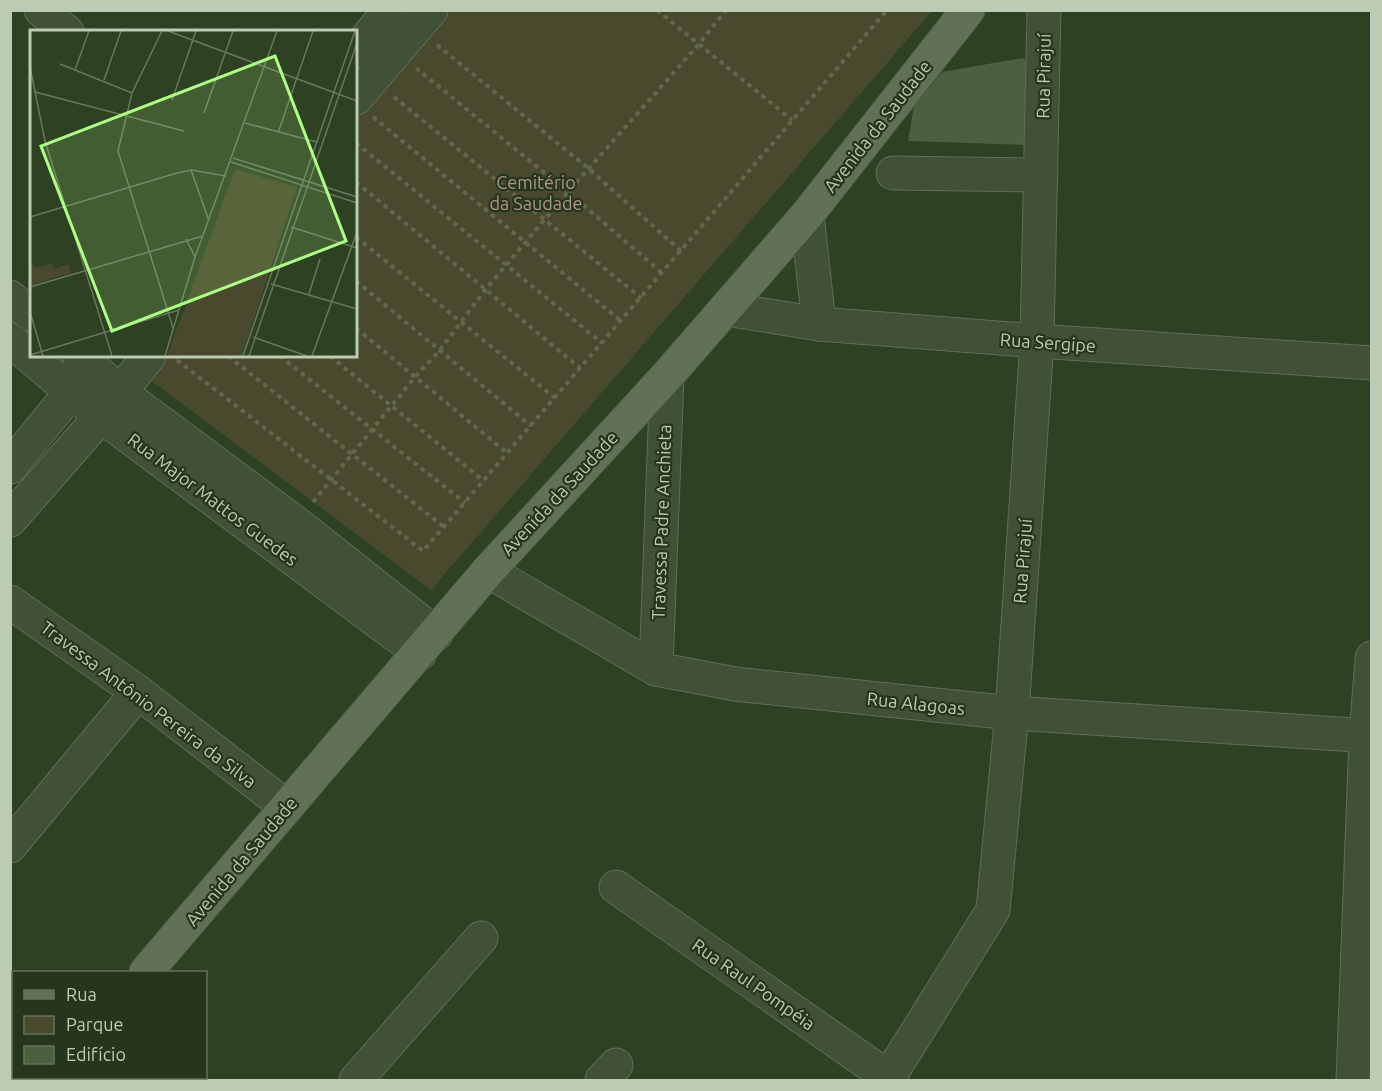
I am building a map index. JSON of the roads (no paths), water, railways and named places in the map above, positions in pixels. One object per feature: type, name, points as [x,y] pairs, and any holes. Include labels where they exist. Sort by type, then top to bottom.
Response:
[{"type":"main road","name":"Avenida da Saudade","points":[[147,971],[488,571],[667,376],[807,215],[968,10]]},
{"type":"street","points":[[41,10],[65,30]]},
{"type":"street","points":[[357,50],[390,10]]},
{"type":"street","points":[[361,105],[431,10]]},
{"type":"street","name":"Rua Pirajuí","points":[[889,1080],[993,910],[1012,713],[1037,341],[1044,10]]},
{"type":"street","points":[[893,173],[1041,175]]},
{"type":"street","points":[[807,215],[819,324]]},
{"type":"street","points":[[10,297],[30,313]]},
{"type":"street","name":"Rua Sergipe","points":[[726,309],[819,324],[1371,363]]},
{"type":"street","name":"Rua Major Mattos Guedes","points":[[10,340],[71,393],[111,404],[428,643]]},
{"type":"street","points":[[10,520],[111,404],[147,357]]},
{"type":"street","points":[[10,467],[71,393],[90,359]]},
{"type":"street","name":"Rua Major Mattos Guedes","points":[[90,359],[111,404]]},
{"type":"street","name":"Travessa Padre Anchieta","points":[[656,669],[667,376]]},
{"type":"street","name":"Rua Alagoas","points":[[488,571],[656,669],[735,684],[1012,713],[1369,736]]},
{"type":"street","name":"Travessa Antônio Pereira da Silva","points":[[10,602],[138,692],[287,807]]},
{"type":"street","points":[[1353,1080],[1371,658]]},
{"type":"street","points":[[10,846],[138,692]]},
{"type":"street","name":"Rua Raul Pompéia","points":[[616,887],[889,1080]]},
{"type":"street","points":[[357,1080],[481,938]]},
{"type":"park label","name":"Cemitério da Saudade","points":[[536,192]]}]
